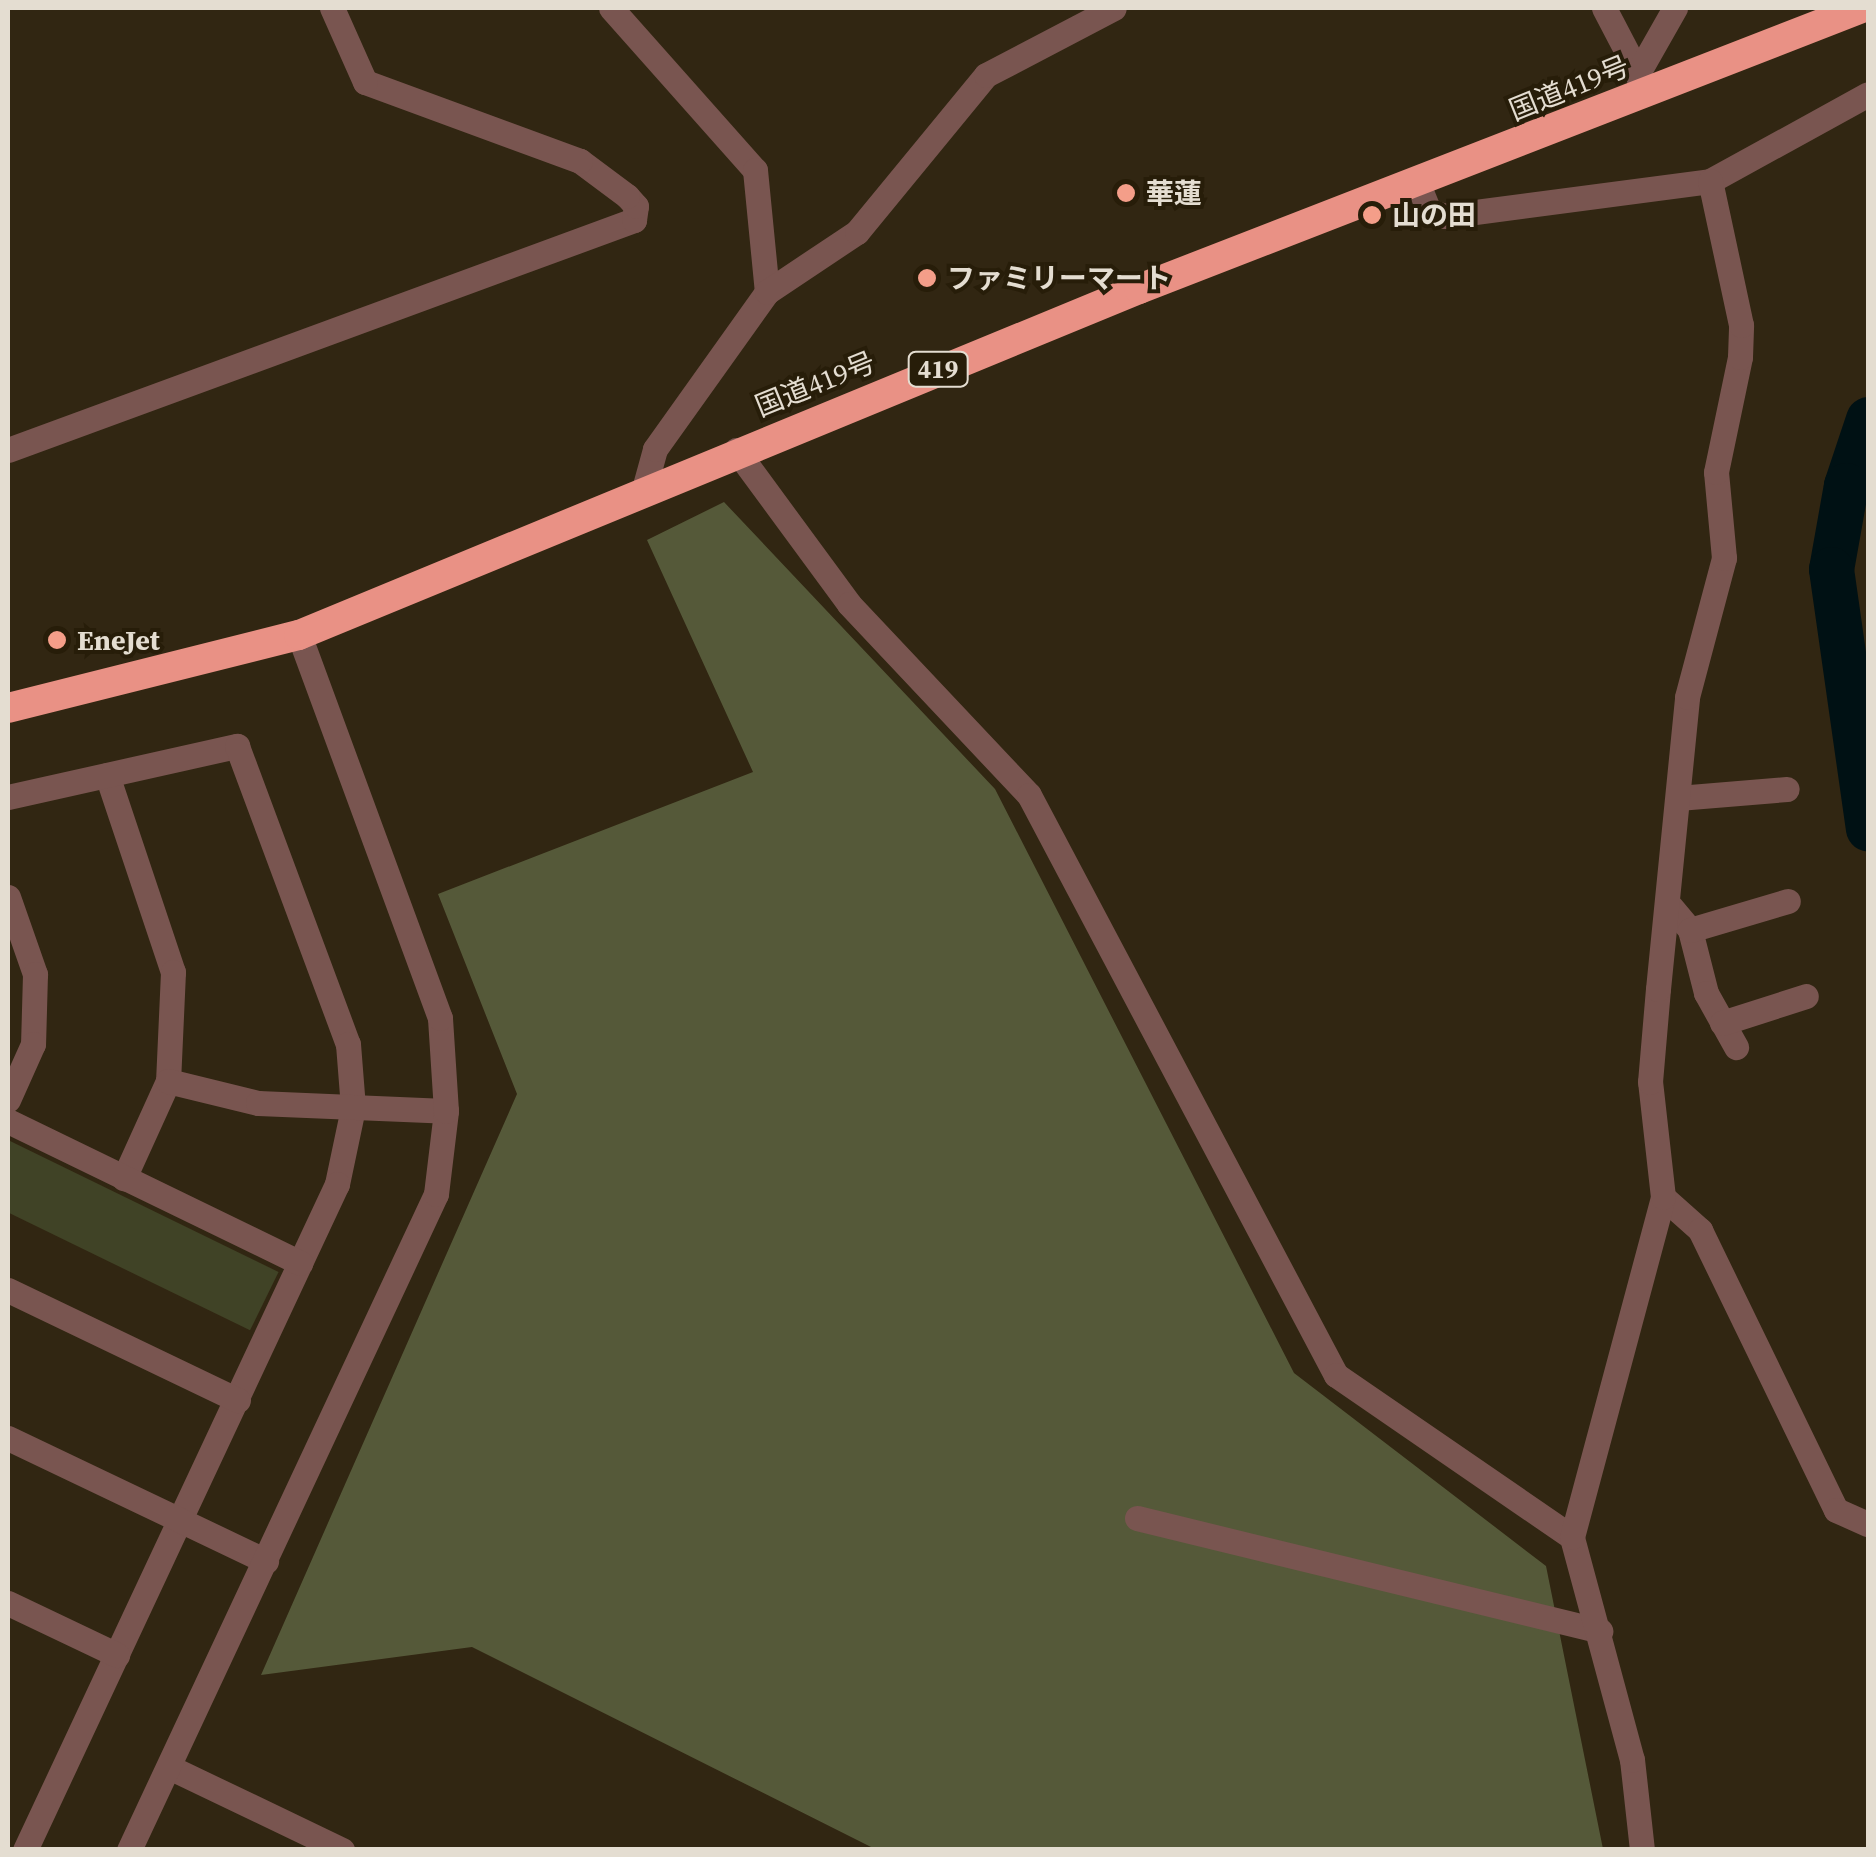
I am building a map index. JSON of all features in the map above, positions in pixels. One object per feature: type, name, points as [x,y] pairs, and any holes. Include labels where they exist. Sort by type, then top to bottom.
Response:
[{"type":"highway","name":"国道419号","points":[[8,708],[300,635],[736,450],[1418,184],[1640,84],[1862,8]]},
{"type":"street","points":[[8,450],[634,220],[636,206],[628,196],[580,162],[364,82],[332,8]]},
{"type":"street","points":[[611,8],[754,170],[767,292]]},
{"type":"street","points":[[1604,8],[1640,84]]},
{"type":"street","points":[[1640,84],[1676,8]]},
{"type":"street","points":[[644,489],[655,449],[767,292],[857,232],[986,75],[1098,12]]},
{"type":"street","points":[[1418,184],[1429,211],[1445,216],[1710,182],[1868,94]]},
{"type":"street","points":[[1642,1850],[1632,1760],[1572,1537],[1664,1198],[1650,1082],[1671,907],[1687,697],[1724,558],[1716,472],[1740,357],[1741,325],[1710,182]]},
{"type":"street","points":[[736,450],[849,604],[1028,795],[1336,1375],[1572,1537]]},
{"type":"street","points":[[128,1850],[436,1194],[446,1111],[440,1018],[300,635]]},
{"type":"street","points":[[8,798],[238,746],[348,1044],[353,1108],[337,1184],[25,1850]]},
{"type":"street","points":[[107,775],[173,972],[168,1081],[124,1178]]},
{"type":"street","points":[[1678,798],[1787,789]]},
{"type":"street","points":[[8,897],[14,935],[35,974],[32,1044],[8,1100]]},
{"type":"street","points":[[1690,930],[1788,900]]},
{"type":"street","points":[[1671,907],[1690,930],[1706,994],[1736,1047]]},
{"type":"street","points":[[1722,1023],[1806,996]]},
{"type":"street","points":[[168,1081],[258,1103],[446,1111]]},
{"type":"street","points":[[8,1121],[300,1263]]},
{"type":"street","points":[[1664,1198],[1700,1230],[1836,1510],[1868,1524]]},
{"type":"street","points":[[8,1290],[238,1400]]},
{"type":"street","points":[[8,1438],[266,1561]]},
{"type":"street","points":[[1137,1518],[1600,1631]]},
{"type":"street","points":[[8,1603],[117,1655]]},
{"type":"street","points":[[170,1767],[325,1846]]},
{"type":"green space","points":[[724,502],[995,789],[1294,1373],[1546,1566],[1603,1849],[875,1849],[472,1647],[261,1675],[517,1094],[438,894],[753,772],[647,540]]},
{"type":"green space","points":[[8,1140],[279,1272],[250,1330],[8,1212]]},
{"type":"waterway","points":[[1868,419],[1846,485],[1831,569],[1868,828]]},
{"type":"place","name":"華蓮","points":[[1126,193]]},
{"type":"place","name":"山の田","points":[[1372,215]]},
{"type":"place","name":"ファミリーマート","points":[[927,278]]},
{"type":"place","name":"EneJet","points":[[57,640]]}]
